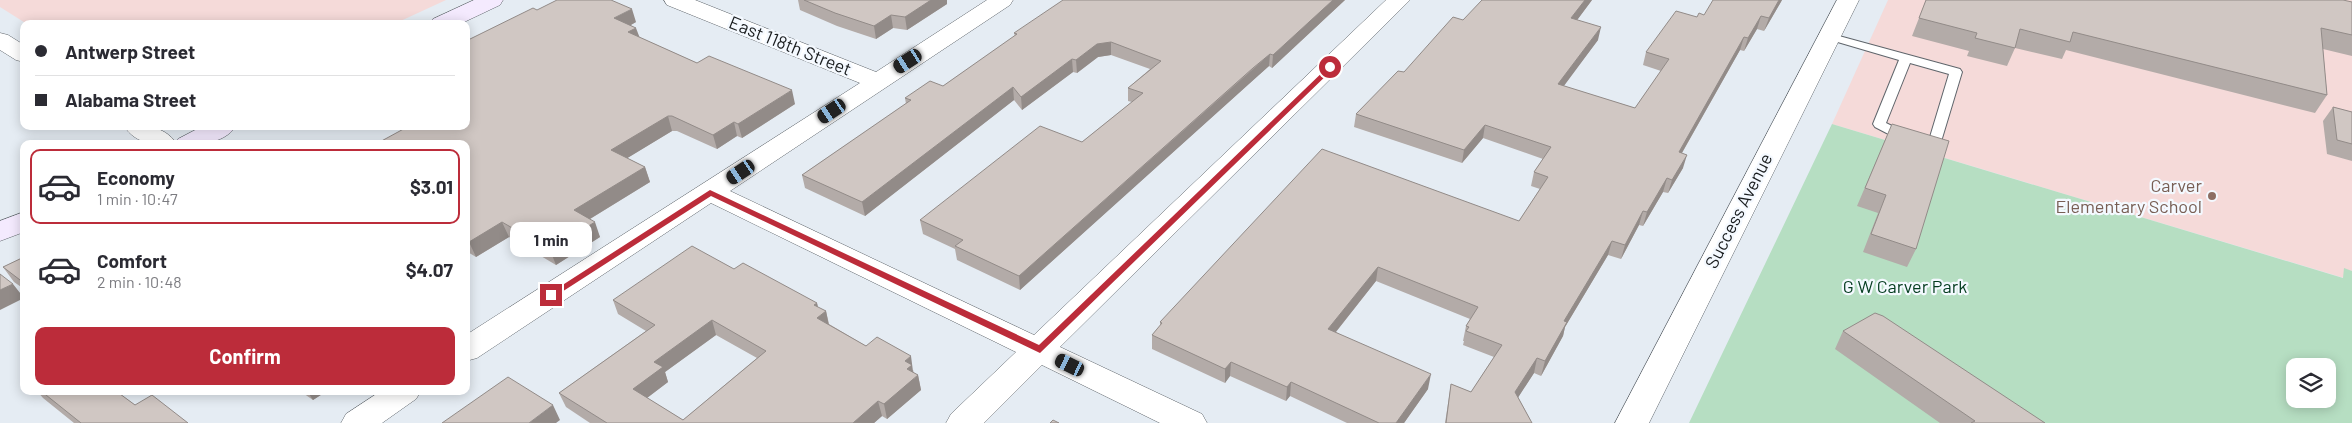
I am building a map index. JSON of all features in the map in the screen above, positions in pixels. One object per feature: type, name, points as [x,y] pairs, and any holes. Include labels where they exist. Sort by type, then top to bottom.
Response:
[{"type":"main road","points":[[450,20],[492,0]]},
{"type":"main road","points":[[195,140],[216,130]]},
{"type":"main road","points":[[0,232],[20,223]]},
{"type":"street","name":"East 118th Street","points":[[675,0],[877,81]]},
{"type":"street","points":[[473,336],[710,192],[1002,0]]},
{"type":"street","points":[[963,423],[1400,0]]},
{"type":"street","name":"Success Avenue","points":[[1632,423],[1848,0]]},
{"type":"street","points":[[0,40],[20,52]]},
{"type":"street","points":[[142,130],[158,140]]},
{"type":"street","points":[[710,192],[1190,423]]},
{"type":"street","points":[[358,423],[399,395]]},
{"type":"lane","points":[[1828,36],[1956,72],[1935,142],[1904,137],[1879,124],[1906,58]]},
{"type":"shaded area","points":[[0,0],[446,0],[403,20],[21,20],[0,7]]},
{"type":"shaded area","name":"Carver Elementary School","points":[[1888,0],[2352,0],[2352,271],[2344,269],[2344,278],[1832,124]]},
{"type":"green space","name":"G W Carver Park","points":[[1832,124],[2343,278],[2344,268],[2352,271],[2352,423],[1689,423]]},
{"type":"building","points":[[557,0],[611,0],[632,9],[614,18],[636,28],[628,32],[697,63],[709,56],[792,90],[738,124],[734,122],[713,135],[672,116],[668,116],[611,150],[645,167],[574,210],[595,222],[550,250],[502,222],[470,241],[470,140],[383,140],[402,130],[470,130],[470,39],[533,8],[537,10]]},
{"type":"building","points":[[804,0],[931,0],[905,17],[891,15],[874,26]]},
{"type":"building","points":[[1063,0],[1333,0],[1273,55],[1270,54],[1253,68],[1019,276],[955,246],[963,240],[920,220],[1040,126],[1082,142],[1143,93],[1128,88],[1161,61],[1111,42],[1097,44],[1076,60],[1072,59],[1021,97],[1013,87],[862,202],[802,175],[911,100],[905,98],[930,81],[943,86],[1017,34],[1014,33]]},
{"type":"building","points":[[1482,0],[1585,0],[1571,18],[1601,27],[1558,84],[1635,108],[1669,59],[1646,52],[1676,11],[1697,17],[1699,13],[1704,15],[1713,0],[1779,0],[1769,18],[1761,16],[1748,38],[1744,37],[1679,152],[1687,155],[1672,180],[1667,178],[1647,212],[1643,211],[1625,245],[1612,241],[1564,321],[1567,322],[1545,361],[1537,358],[1515,392],[1532,423],[1446,423],[1451,384],[1471,392],[1502,345],[1466,331],[1469,327],[1466,326],[1478,307],[1378,267],[1328,329],[1431,374],[1396,423],[1379,423],[1291,382],[1287,387],[1231,362],[1225,369],[1152,335],[1162,323],[1160,322],[1322,149],[1519,221],[1548,177],[1534,172],[1551,147],[1485,125],[1464,150],[1356,114],[1398,71],[1404,72],[1453,17],[1463,20]]},
{"type":"building","points":[[1926,0],[2343,0],[2352,2],[2352,35],[2321,28],[2327,95],[2073,32],[2070,42],[2020,29],[2015,48],[1975,38],[1977,33],[1919,18]]},
{"type":"building","points":[[2333,107],[2352,112],[2352,144],[2337,140]]},
{"type":"building","points":[[1892,124],[1949,141],[1916,249],[1871,234],[1886,195],[1865,188]]},
{"type":"building","points":[[692,246],[734,269],[743,263],[817,303],[814,305],[826,311],[817,318],[866,346],[877,337],[911,356],[905,361],[912,365],[907,369],[918,375],[884,404],[878,401],[853,423],[607,423],[559,393],[655,325],[613,300]],"holes":[[[712,320],[766,351],[683,420],[633,389],[663,367],[654,362]]]},
{"type":"building","points":[[20,259],[20,280],[3,267]]},
{"type":"building","points":[[0,274],[13,284],[0,290]]},
{"type":"building","points":[[1875,313],[1883,316],[2045,423],[1971,423],[1975,421],[1843,331]]},
{"type":"building","points":[[508,377],[553,405],[529,423],[442,423]]},
{"type":"building","points":[[46,395],[121,395],[135,405],[152,395],[188,423],[81,423]]},
{"type":"place","name":"Carver Elementary School","points":[[2212,196]]},
{"type":"route","points":[[551,295],[710,192],[1040,350],[1330,67]]}]
